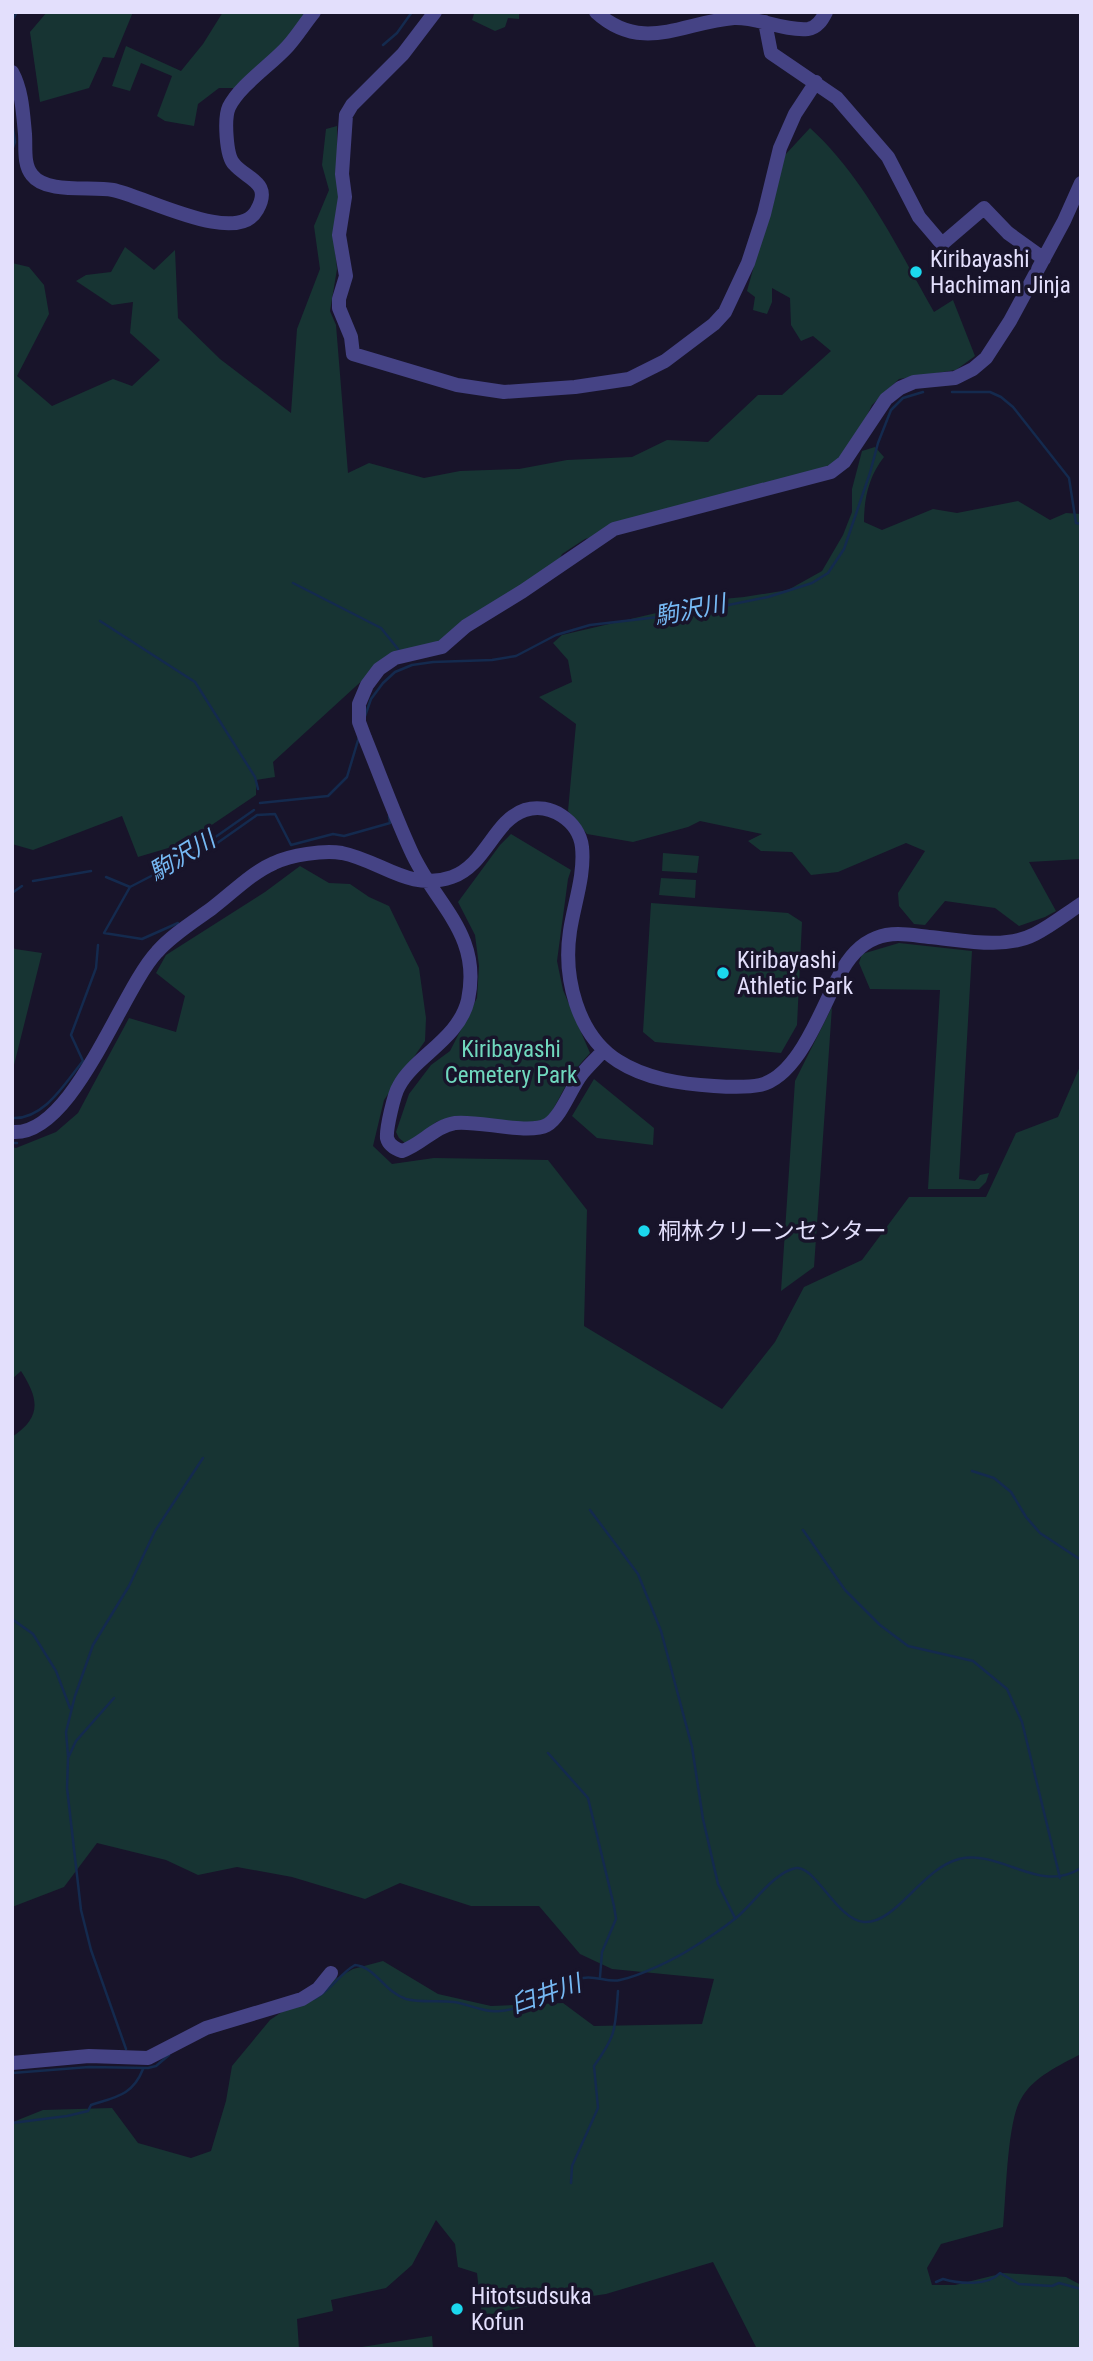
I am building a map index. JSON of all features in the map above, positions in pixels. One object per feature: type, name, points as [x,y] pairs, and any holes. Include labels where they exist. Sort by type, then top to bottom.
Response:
[{"type":"street","points":[[12,72],[17,81],[22,107],[28,168],[38,182],[50,187],[113,190],[193,218],[242,222],[252,217],[258,209],[261,192],[253,177],[233,164],[225,120],[228,108],[239,93],[289,45],[314,12]]},
{"type":"street","points":[[435,12],[403,54],[352,105],[346,115],[342,174],[345,197],[339,235],[346,276],[339,308],[351,337],[353,354],[471,388],[504,392],[541,390],[629,379],[665,360],[714,324],[725,312],[748,263],[764,215],[782,144],[795,114],[816,82]]},
{"type":"street","points":[[596,12],[620,29],[645,34],[672,32],[732,18],[810,29],[821,22],[826,12]]},
{"type":"street","points":[[765,22],[771,53],[837,98],[888,157],[919,217],[942,244],[984,208],[1008,233],[1044,259]]},
{"type":"street","points":[[603,1052],[581,1074],[556,1116],[547,1125],[531,1128],[454,1123],[439,1129],[414,1147],[402,1151],[390,1145],[387,1138],[388,1129],[398,1087],[448,1034],[467,1003],[471,967],[465,942],[452,914],[411,854],[359,722],[359,704],[367,685],[379,670],[395,659],[442,647],[466,626],[614,529],[831,472],[844,462],[886,399],[900,388],[914,382],[955,378],[973,369],[986,358],[1044,259],[1075,213],[1081,183]]},
{"type":"street","points":[[12,1132],[20,1133],[37,1125],[51,1117],[62,1105],[154,954],[274,863],[323,853],[341,853],[405,878],[429,881],[454,876],[468,868],[480,858],[504,825],[523,810],[543,808],[553,811],[578,832],[582,857],[569,933],[568,957],[579,1013],[603,1052],[629,1068],[649,1076],[705,1086],[761,1085],[782,1075],[796,1062],[846,962],[862,946],[875,938],[893,933],[990,943],[1013,941],[1032,936],[1081,904]]},
{"type":"street","points":[[12,2063],[89,2056],[148,2058],[206,2028],[302,1999],[318,1989],[331,1973]]},
{"type":"green space","points":[[47,12],[133,12],[114,58],[103,57],[89,88],[40,102],[30,32]]},
{"type":"green space","points":[[223,12],[305,12],[285,44],[235,88],[219,88],[198,104],[194,126],[165,121],[157,116],[172,76],[141,63],[130,91],[112,86],[126,46],[181,71],[203,44]]},
{"type":"green space","points":[[470,12],[519,12],[519,19],[508,18],[505,27],[495,31],[472,20],[474,14]]},
{"type":"green space","points":[[337,126],[337,175],[341,196],[334,238],[337,269],[330,311],[336,325],[348,473],[369,463],[424,478],[460,471],[519,469],[567,460],[632,457],[667,440],[708,442],[758,395],[782,395],[831,351],[813,336],[801,341],[791,325],[790,298],[772,288],[772,302],[767,314],[753,310],[755,297],[747,291],[785,155],[810,128],[829,147],[863,191],[934,312],[953,300],[975,356],[956,370],[899,379],[872,405],[857,436],[832,467],[585,539],[562,554],[557,564],[440,641],[390,655],[273,762],[275,777],[256,780],[256,795],[185,843],[138,857],[122,816],[33,850],[12,844],[12,263],[29,267],[44,285],[49,314],[17,376],[52,406],[113,379],[132,386],[160,360],[130,333],[133,302],[112,305],[76,281],[86,275],[111,272],[125,247],[154,270],[175,250],[178,318],[220,359],[291,413],[297,329],[320,269],[314,226],[329,190],[322,165],[326,129]]},
{"type":"green space","points":[[875,447],[884,457],[868,488],[864,522],[882,530],[933,509],[957,513],[1018,501],[1050,520],[1066,513],[1081,514],[1081,859],[1029,862],[1056,911],[1019,926],[995,908],[945,901],[925,925],[914,924],[899,906],[898,893],[925,851],[906,843],[838,872],[811,875],[792,852],[761,851],[748,841],[762,834],[700,821],[688,827],[633,842],[587,834],[568,811],[576,724],[539,697],[572,682],[568,660],[553,643],[562,635],[712,600],[788,590],[822,571],[843,535],[852,512],[852,489],[862,451]]},
{"type":"green space","name":"Kiribayashi Cemetery Park","points":[[511,834],[571,870],[557,961],[563,990],[590,1053],[573,1072],[549,1117],[537,1122],[497,1122],[455,1116],[436,1122],[420,1137],[405,1143],[396,1132],[409,1094],[431,1065],[450,1051],[477,998],[479,966],[475,935],[458,902]]},
{"type":"green space","points":[[663,853],[699,856],[697,873],[662,871]]},
{"type":"green space","points":[[300,866],[329,883],[350,884],[389,906],[419,968],[426,1018],[425,1041],[384,1100],[373,1146],[392,1164],[434,1158],[548,1160],[587,1210],[584,1326],[722,1409],[775,1342],[804,1287],[862,1260],[909,1197],[986,1197],[1016,1133],[1058,1117],[1081,1064],[1081,2054],[1032,2084],[1016,2110],[1008,2160],[1003,2227],[941,2244],[927,2268],[932,2285],[955,2285],[1004,2273],[1066,2277],[1081,2285],[1081,2349],[757,2349],[713,2262],[606,2294],[482,2316],[477,2273],[458,2267],[455,2244],[436,2220],[412,2265],[386,2288],[331,2300],[333,2311],[297,2319],[299,2349],[12,2349],[13,2122],[43,2110],[112,2108],[138,2143],[191,2158],[211,2151],[226,2101],[232,2066],[270,2020],[313,1991],[353,1969],[383,1961],[438,1994],[491,2006],[563,2003],[594,2026],[702,2024],[714,1979],[612,1969],[580,1954],[539,1906],[471,1906],[400,1883],[365,1899],[292,1877],[237,1867],[198,1875],[166,1860],[97,1843],[64,1887],[12,1907],[12,1437],[29,1422],[33,1415],[34,1399],[21,1371],[12,1379],[12,1147],[16,1148],[56,1132],[78,1113],[129,1018],[176,1032],[185,996],[156,973],[166,955],[265,892]]},
{"type":"green space","points":[[661,878],[696,880],[695,898],[659,895]]},
{"type":"green space","name":"Kiribayashi Athletic Park","points":[[651,903],[788,913],[802,922],[797,1025],[781,1053],[655,1042],[643,1032]]},
{"type":"green space","points":[[899,943],[972,951],[959,1179],[975,1181],[980,1175],[989,1173],[986,1182],[979,1189],[928,1189],[940,990],[870,989],[859,963],[862,954]]},
{"type":"green space","points":[[12,946],[15,949],[42,953],[14,1065],[12,1064]]},
{"type":"green space","points":[[832,1007],[814,1267],[781,1291],[795,1081]]},
{"type":"green space","points":[[594,1079],[654,1128],[653,1145],[597,1138],[572,1116]]},
{"type":"green space","points":[[432,2336],[433,2349],[349,2349]]},
{"type":"waterway","points":[[12,21],[17,12]]},
{"type":"waterway","points":[[383,45],[397,33],[412,12]]},
{"type":"waterway","points":[[12,122],[15,142],[12,150]]},
{"type":"waterway","name":"駒沢川","points":[[365,716],[371,699],[383,683],[395,672],[412,665],[516,656],[556,635],[590,625],[684,614],[768,597],[812,583],[828,573],[844,549],[891,410],[903,398],[923,392]]},
{"type":"waterway","name":"駒沢川","points":[[952,392],[990,392],[1013,407],[1069,478],[1076,523],[1081,524]]},
{"type":"waterway","points":[[293,583],[381,628],[398,649]]},
{"type":"waterway","points":[[100,621],[195,682],[255,777],[258,789]]},
{"type":"waterway","name":"駒沢川","points":[[260,803],[328,796],[347,777],[359,737]]},
{"type":"waterway","name":"駒沢川","points":[[106,877],[130,887],[184,859],[254,810]]},
{"type":"waterway","points":[[204,846],[213,846],[257,815],[275,814],[291,845],[333,834],[344,836],[390,823],[389,816]]},
{"type":"waterway","name":"駒沢川","points":[[33,881],[91,871]]},
{"type":"waterway","name":"駒沢川","points":[[12,893],[22,886]]},
{"type":"waterway","points":[[130,887],[104,933],[142,939],[178,923]]},
{"type":"waterway","points":[[12,1118],[24,1117],[44,1107],[83,1061],[71,1035],[96,968],[98,945]]},
{"type":"waterway","points":[[12,1143],[17,1143]]},
{"type":"waterway","points":[[68,1756],[66,1732],[93,1645],[129,1586],[155,1531],[203,1458]]},
{"type":"waterway","points":[[972,1471],[994,1478],[1011,1492],[1026,1517],[1040,1533],[1081,1560]]},
{"type":"waterway","points":[[590,1510],[638,1574],[661,1631],[692,1747],[703,1819],[718,1884],[735,1918]]},
{"type":"waterway","points":[[803,1530],[845,1590],[880,1625],[908,1646],[973,1661],[1007,1689],[1022,1722],[1060,1878]]},
{"type":"waterway","points":[[12,1619],[33,1634],[56,1671],[70,1708]]},
{"type":"waterway","points":[[114,1698],[76,1741],[68,1758],[67,1788],[81,1910],[91,1950],[126,2049]]},
{"type":"waterway","points":[[548,1753],[588,1798],[614,1906],[616,1919],[602,1952],[600,1977]]},
{"type":"waterway","name":"臼井川","points":[[314,1999],[355,1965],[369,1970],[398,1996],[406,1999],[454,2002],[494,2011],[522,2006],[583,1978],[615,1981],[628,1978],[667,1962],[709,1937],[736,1918],[780,1876],[796,1868],[811,1875],[845,1912],[864,1922],[887,1914],[933,1873],[959,1859],[990,1860],[1050,1877],[1065,1875],[1081,1868]]},
{"type":"waterway","points":[[571,2183],[572,2166],[598,2108],[594,2066],[614,2031],[618,1991]]},
{"type":"waterway","name":"臼井川","points":[[12,2073],[89,2067],[148,2068],[156,2066],[169,2055]]},
{"type":"waterway","points":[[12,2123],[88,2111],[91,2105],[129,2090],[143,2069]]},
{"type":"waterway","points":[[936,2282],[943,2279],[965,2283],[981,2282],[1000,2273],[1019,2284],[1052,2286],[1059,2283],[1081,2289]]},
{"type":"place","name":"Kiribayashi Hachiman Jinja","points":[[916,272]]},
{"type":"place","name":"Kiribayashi Athletic Park","points":[[723,973]]},
{"type":"place","name":"桐林クリーンセンター","points":[[644,1231]]},
{"type":"place","name":"Hitotsudsuka Kofun","points":[[457,2309]]}]
